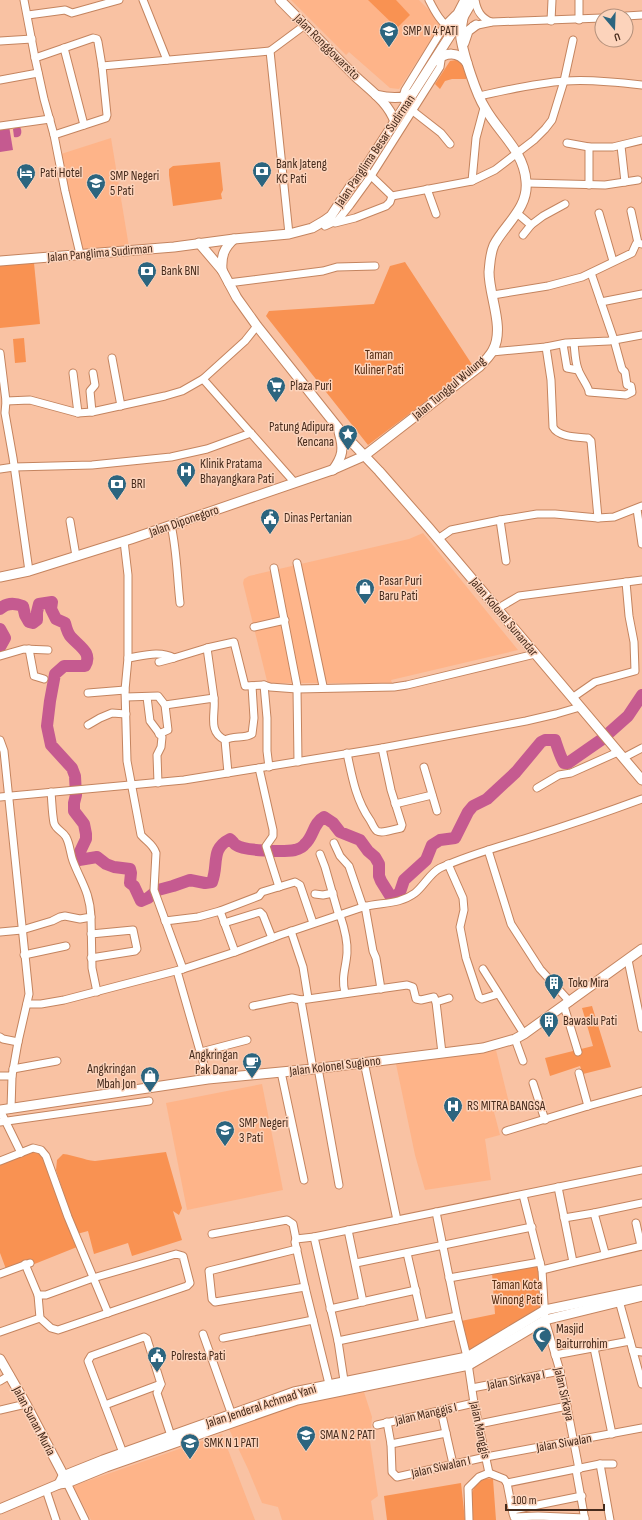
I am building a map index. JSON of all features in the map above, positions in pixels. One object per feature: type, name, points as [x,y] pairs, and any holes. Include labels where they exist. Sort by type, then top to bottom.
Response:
[{"type":"main road","name":"Jalan Ronggowarsito","points":[[280,0],[388,107],[395,122]]},
{"type":"main road","points":[[457,30],[465,0]]},
{"type":"main road","points":[[460,16],[474,0]]},
{"type":"main road","points":[[467,60],[465,38],[468,31],[476,25]]},
{"type":"main road","name":"Jalan Panglima Besar Sudirman","points":[[199,243],[290,234],[317,226],[331,216],[352,184],[368,173],[395,122],[407,104],[408,96],[413,93],[457,30]]},
{"type":"main road","name":"Jalan Tunggul Wulung","points":[[364,456],[479,367],[492,352],[495,344],[496,335],[493,295],[489,274],[492,251],[495,244],[518,214],[527,183],[518,153],[484,108],[457,30]]},
{"type":"main road","points":[[442,52],[452,53],[467,60]]},
{"type":"main road","points":[[374,94],[407,104]]},
{"type":"main road","points":[[290,234],[297,235],[307,233],[325,226],[341,210],[358,179]]},
{"type":"main road","points":[[222,270],[221,261],[223,252],[228,244],[234,239]]},
{"type":"main road","points":[[199,243],[222,270]]},
{"type":"main road","name":"Jalan Panglima Sudirman","points":[[0,261],[174,247],[199,243]]},
{"type":"main road","name":"Jalan Kolonel Sunandar","points":[[222,270],[237,298],[257,326],[338,429],[438,539],[642,780]]},
{"type":"main road","points":[[332,470],[343,453],[338,429]]},
{"type":"main road","name":"Jalan Diponegoro","points":[[0,577],[28,571],[124,541],[332,470],[364,456]]},
{"type":"main road","name":"Jalan Kolonel Sugiono","points":[[0,1110],[208,1079],[281,1072],[493,1046],[515,1039],[524,1034],[642,949]]},
{"type":"main road","name":"Jalan Jenderal Achmad Yani","points":[[295,1396],[468,1361],[545,1320],[642,1290]]},
{"type":"main road","name":"Jalan Jenderal Achmad Yani","points":[[468,1361],[545,1310],[618,1298],[642,1296]]},
{"type":"main road","name":"Jalan Sunan Muria","points":[[0,1359],[26,1404],[63,1481]]},
{"type":"main road","name":"Jalan Jenderal Achmad Yani","points":[[1,1507],[46,1490],[63,1481],[125,1455],[172,1440],[329,1384],[345,1386]]},
{"type":"street","points":[[24,0],[38,73],[54,135],[65,191],[80,254]]},
{"type":"street","points":[[28,15],[65,10],[72,13],[119,0]]},
{"type":"street","points":[[144,0],[167,60]]},
{"type":"street","points":[[429,0],[436,14],[444,25],[457,30],[492,22],[594,19]]},
{"type":"street","points":[[474,0],[478,11],[482,16],[492,22]]},
{"type":"street","points":[[551,21],[552,0]]},
{"type":"street","points":[[579,0],[579,20]]},
{"type":"street","points":[[450,144],[441,133],[407,104],[405,90],[444,25],[460,16]]},
{"type":"street","points":[[102,66],[270,51],[305,25]]},
{"type":"street","points":[[35,58],[95,38],[98,42],[107,115],[105,119],[54,135]]},
{"type":"street","points":[[0,41],[32,39]]},
{"type":"street","points":[[392,196],[472,180],[495,170],[534,140],[545,130],[552,120],[564,81],[573,40]]},
{"type":"street","points":[[64,48],[84,125]]},
{"type":"street","points":[[270,51],[290,234]]},
{"type":"street","points":[[325,226],[338,220],[368,173],[407,104],[440,67],[442,52]]},
{"type":"street","points":[[0,80],[38,73]]},
{"type":"street","points":[[479,96],[520,87],[564,81],[600,81],[642,85]]},
{"type":"street","points":[[472,180],[476,138],[484,108]]},
{"type":"street","points":[[0,126],[50,119]]},
{"type":"street","points":[[567,144],[609,148],[642,140]]},
{"type":"street","points":[[621,146],[625,182]]},
{"type":"street","points":[[589,147],[589,185]]},
{"type":"street","points":[[368,173],[392,196]]},
{"type":"street","points":[[527,183],[605,185],[638,180]]},
{"type":"street","points":[[427,189],[436,214]]},
{"type":"street","points":[[325,226],[345,221],[386,206],[390,202],[392,196]]},
{"type":"street","points":[[523,235],[531,225],[543,216],[565,204]]},
{"type":"street","points":[[493,295],[548,286],[582,277],[632,253],[635,246],[640,243],[631,211]]},
{"type":"street","points":[[518,214],[531,225]]},
{"type":"street","points":[[599,214],[613,261]]},
{"type":"street","points":[[228,283],[323,272],[337,267],[375,266]]},
{"type":"street","points":[[574,343],[578,370],[589,389],[589,392],[626,395],[632,392],[631,386],[626,385],[625,372],[622,369],[592,273]]},
{"type":"street","points":[[601,302],[642,294]]},
{"type":"street","points":[[6,401],[30,400],[78,413],[92,412],[121,406],[182,391],[204,379],[246,341],[257,326]]},
{"type":"street","points":[[492,352],[614,340],[642,335]]},
{"type":"street","points":[[563,344],[567,368],[578,370]]},
{"type":"street","points":[[546,347],[551,380],[553,426],[555,431],[565,435],[588,438],[591,441],[598,518]]},
{"type":"street","points":[[0,353],[6,401],[3,414],[14,467],[28,571]]},
{"type":"street","points":[[112,358],[121,406]]},
{"type":"street","points":[[73,373],[78,413]]},
{"type":"street","points":[[92,412],[90,391],[94,385],[94,373]]},
{"type":"street","points":[[204,379],[295,483]]},
{"type":"street","points":[[0,469],[14,467],[92,465],[171,457],[207,449],[251,433]]},
{"type":"street","points":[[438,539],[451,530],[537,514],[598,518],[614,517],[640,508],[642,544]]},
{"type":"street","points":[[70,520],[76,556]]},
{"type":"street","points":[[500,520],[506,561]]},
{"type":"street","points":[[171,525],[175,543],[180,603]]},
{"type":"street","points":[[124,541],[128,575],[128,658],[126,694],[127,761],[141,835],[150,843],[156,853],[154,892],[180,970],[208,1079]]},
{"type":"street","points":[[298,563],[323,686]]},
{"type":"street","points":[[274,568],[297,687],[298,762]]},
{"type":"street","points":[[497,609],[519,596],[554,590],[642,580]]},
{"type":"street","points":[[572,698],[595,682],[635,672],[634,642],[629,616],[626,582]]},
{"type":"street","points":[[254,627],[285,620]]},
{"type":"street","points":[[159,662],[234,642],[244,685],[246,687],[264,685],[270,687],[370,688],[407,685],[535,654]]},
{"type":"street","points":[[207,648],[215,707],[213,724],[218,736],[224,740],[228,773]]},
{"type":"street","points":[[0,656],[24,649],[48,650]]},
{"type":"street","points":[[29,649],[34,676],[44,679]]},
{"type":"street","points":[[128,658],[151,654],[166,655],[174,658]]},
{"type":"street","points":[[264,685],[267,718],[266,751],[270,767]]},
{"type":"street","points":[[224,740],[233,737],[249,736],[252,734],[254,718],[252,686]]},
{"type":"street","points":[[88,693],[126,694],[147,697],[158,696],[165,705],[168,730],[159,734]]},
{"type":"street","points":[[147,697],[150,721],[159,734],[162,742],[157,755],[158,782]]},
{"type":"street","points":[[165,705],[214,698]]},
{"type":"street","points":[[4,797],[158,782],[270,767],[526,721],[580,707]]},
{"type":"street","points":[[88,726],[100,718],[112,713],[126,714]]},
{"type":"street","points":[[0,740],[4,751],[4,797],[29,994],[13,1072],[11,1109]]},
{"type":"street","points":[[347,753],[358,798],[364,812],[376,830],[380,832],[402,827],[382,748]]},
{"type":"street","points":[[537,788],[560,775],[571,773],[642,748]]},
{"type":"street","points":[[424,767],[437,811]]},
{"type":"street","points":[[259,768],[273,830],[273,836],[266,845],[279,887]]},
{"type":"street","points":[[51,792],[54,823],[67,840],[73,862],[87,891],[91,916],[91,958],[97,992]]},
{"type":"street","points":[[395,804],[432,795]]},
{"type":"street","points":[[27,1004],[46,1003],[97,992],[180,970],[364,906],[396,902],[406,899],[422,886],[436,870],[448,864],[581,821],[642,798]]},
{"type":"street","points":[[334,843],[340,856],[349,866],[364,906],[372,951],[376,958],[381,989]]},
{"type":"street","points":[[488,850],[511,924],[540,969],[567,1004],[578,1052]]},
{"type":"street","points":[[320,854],[326,866],[345,929],[347,951],[342,980],[345,994]]},
{"type":"street","points":[[448,864],[463,898],[464,910],[460,927],[475,990],[482,999],[498,994]]},
{"type":"street","points":[[165,922],[198,917],[220,911],[258,896],[262,892],[295,882],[300,885],[314,923]]},
{"type":"street","points":[[315,894],[322,895],[333,892]]},
{"type":"street","points":[[248,900],[253,913]]},
{"type":"street","points":[[220,911],[235,952]]},
{"type":"street","points":[[224,923],[260,912],[263,915],[272,938]]},
{"type":"street","points":[[0,932],[22,930],[60,917],[80,919],[91,916]]},
{"type":"street","points":[[91,934],[133,930],[137,950],[91,958]]},
{"type":"street","points":[[291,931],[301,962],[304,999],[315,1068],[339,1185]]},
{"type":"street","points":[[24,955],[66,946]]},
{"type":"street","points":[[628,960],[642,1028]]},
{"type":"street","points":[[483,969],[524,1034]]},
{"type":"street","points":[[252,1006],[286,999],[304,999],[407,985],[413,987],[416,999],[418,1000],[434,997],[436,1002],[442,1053]]},
{"type":"street","points":[[436,1002],[449,998]]},
{"type":"street","points":[[0,1037],[18,1042]]},
{"type":"street","points":[[515,1039],[523,1061]]},
{"type":"street","points":[[201,1052],[247,1040]]},
{"type":"street","points":[[0,1076],[57,1061]]},
{"type":"street","points":[[364,1062],[397,1220]]},
{"type":"street","points":[[281,1072],[304,1180]]},
{"type":"street","points":[[579,1073],[588,1106]]},
{"type":"street","points":[[533,1083],[545,1120]]},
{"type":"street","points":[[506,1131],[642,1091]]},
{"type":"street","points":[[3,1121],[149,1101]]},
{"type":"street","points":[[0,1110],[3,1121],[21,1153]]},
{"type":"street","points":[[0,1161],[33,1148],[41,1150],[46,1156],[57,1189],[92,1278],[108,1313]]},
{"type":"street","points":[[296,1239],[314,1237],[642,1170]]},
{"type":"street","points":[[558,1187],[573,1262]]},
{"type":"street","name":"Jalan Sirkaya","points":[[523,1195],[542,1270],[545,1320],[560,1371],[575,1440],[585,1519]]},
{"type":"street","points":[[564,1218],[642,1203]]},
{"type":"street","name":"Jalan Manggis","points":[[436,1212],[457,1316],[468,1361],[474,1403],[489,1473],[504,1479],[507,1483]]},
{"type":"street","points":[[594,1213],[605,1253]]},
{"type":"street","points":[[212,1234],[287,1220],[292,1224],[305,1287],[329,1384]]},
{"type":"street","points":[[542,1270],[605,1253],[642,1246],[636,1223]]},
{"type":"street","points":[[356,1263],[532,1228]]},
{"type":"street","points":[[348,1230],[363,1302]]},
{"type":"street","points":[[314,1237],[338,1340],[345,1386]]},
{"type":"street","points":[[297,1249],[209,1271],[212,1300],[215,1302],[305,1287]]},
{"type":"street","points":[[407,1253],[423,1323]]},
{"type":"street","points":[[0,1274],[28,1264],[38,1295],[40,1318],[51,1328],[58,1330],[190,1285],[183,1256],[176,1254],[92,1278],[46,1295],[38,1295]]},
{"type":"street","points":[[449,1278],[540,1262]]},
{"type":"street","points":[[330,1309],[416,1290]]},
{"type":"street","points":[[618,1298],[642,1384]]},
{"type":"street","points":[[338,1340],[457,1316]]},
{"type":"street","points":[[0,1332],[40,1318]]},
{"type":"street","points":[[223,1338],[313,1320]]},
{"type":"street","points":[[203,1334],[233,1418]]},
{"type":"street","points":[[125,1455],[88,1361],[91,1356],[144,1337],[147,1339],[161,1384],[157,1393],[172,1440]]},
{"type":"street","points":[[555,1356],[630,1341]]},
{"type":"street","points":[[594,1348],[612,1434]]},
{"type":"street","points":[[633,1352],[642,1352]]},
{"type":"street","name":"Jalan Sirkaya I","points":[[472,1388],[560,1371]]},
{"type":"street","points":[[0,1381],[10,1375]]},
{"type":"street","points":[[105,1405],[161,1384]]},
{"type":"street","name":"Jalan Manggis I","points":[[377,1424],[474,1403]]},
{"type":"street","points":[[0,1410],[26,1404]]},
{"type":"street","points":[[479,1424],[567,1406]]},
{"type":"street","points":[[441,1411],[453,1464]]},
{"type":"street","points":[[387,1422],[391,1444],[446,1433]]},
{"type":"street","name":"Jalan Siwalan","points":[[486,1457],[642,1428]]},
{"type":"street","name":"Jalan Siwalan I","points":[[391,1444],[392,1472],[397,1476],[486,1457]]},
{"type":"street","points":[[600,1464],[610,1520]]},
{"type":"street","points":[[513,1516],[507,1483],[600,1464],[613,1464]]},
{"type":"street","points":[[469,1520],[468,1488],[479,1477],[489,1473]]},
{"type":"street","points":[[63,1481],[86,1520]]},
{"type":"street","points":[[46,1490],[56,1520]]},
{"type":"street","points":[[513,1516],[582,1496]]},
{"type":"street","points":[[513,1516],[585,1519]]},
{"type":"shaded area","name":"SMP N 4 PATI","points":[[291,0],[419,0],[431,12],[440,26],[399,89],[390,88],[349,52],[346,55]]},
{"type":"shaded area","points":[[9,126],[13,150],[0,152],[0,127]]},
{"type":"shaded area","points":[[20,127],[21,135],[14,137],[13,129]]},
{"type":"shaded area","name":"SMP Negeri 5 Pati","points":[[111,138],[129,247],[81,250],[61,154]]},
{"type":"shaded area","name":"Pasar Puri Baru Pati","points":[[423,533],[518,650],[391,680],[392,683],[270,683],[267,681],[243,583],[244,579],[249,576],[409,539]]},
{"type":"shaded area","name":"RS MITRA BANGSA","points":[[496,1050],[510,1107],[494,1112],[500,1135],[485,1139],[491,1180],[425,1190],[415,1155],[396,1064],[484,1053]]},
{"type":"shaded area","name":"SMP Negeri 3 Pati","points":[[262,1084],[283,1190],[187,1210],[166,1103]]},
{"type":"shaded area","name":"SMA N 2 PATI","points":[[364,1392],[372,1417],[370,1441],[378,1496],[371,1501],[374,1520],[282,1520],[278,1507],[262,1503],[229,1429],[294,1405]]},
{"type":"shaded area","name":"SMK N 1 PATI","points":[[222,1434],[255,1520],[91,1520],[73,1486]]},
{"type":"green space","points":[[368,0],[396,0],[410,15],[397,28]]},
{"type":"green space","points":[[456,60],[464,65],[466,79],[452,79],[445,81],[440,89],[435,84],[450,61]]},
{"type":"green space","points":[[220,162],[223,190],[221,194],[222,199],[173,206],[169,169],[173,166]]},
{"type":"green space","name":"Taman Kuliner Pati","points":[[405,262],[473,366],[368,445],[266,316],[269,311],[374,304],[390,266]]},
{"type":"green space","points":[[34,263],[40,324],[0,328],[0,264]]},
{"type":"green space","points":[[24,338],[26,362],[15,363],[13,339]]},
{"type":"green space","points":[[592,1006],[611,1067],[583,1074],[580,1066],[550,1076],[545,1058],[593,1046],[582,1008]]},
{"type":"green space","points":[[32,1151],[39,1153],[43,1159],[77,1247],[32,1265],[30,1260],[6,1269],[0,1253],[0,1164]]},
{"type":"green space","points":[[166,1152],[182,1208],[179,1215],[173,1211],[182,1240],[132,1256],[128,1243],[94,1254],[88,1231],[77,1234],[56,1170],[57,1160],[63,1154],[95,1161]]},
{"type":"green space","name":"Taman Kota Winong Pati","points":[[538,1264],[542,1309],[469,1353],[461,1321],[495,1314],[492,1273]]},
{"type":"green space","points":[[483,1478],[493,1479],[496,1520],[473,1520],[471,1502],[472,1492]]},
{"type":"green space","points":[[461,1483],[465,1520],[387,1520],[384,1496]]},
{"type":"waterway","points":[[0,609],[5,605],[11,604],[23,606],[25,615],[29,622],[33,623],[37,620],[39,604],[52,602],[51,609],[56,619],[65,623],[70,636],[86,653],[87,661],[85,666],[64,666],[55,674],[47,726],[51,745],[72,768],[75,776],[76,795],[74,811],[84,824],[86,834],[86,839],[77,858],[79,860],[97,857],[106,864],[114,867],[130,869],[130,883],[134,886],[141,901],[148,898],[158,890],[190,880],[205,883],[212,882],[217,852],[220,847],[230,839],[236,845],[247,849],[274,851],[295,850],[302,847],[308,841],[316,826],[324,817],[333,823],[340,832],[360,840],[368,851],[375,857],[379,864],[379,876],[391,897],[396,896],[400,892],[404,880],[426,860],[432,845],[440,840],[455,838],[468,812],[473,806],[487,799],[516,772],[541,742],[545,740],[555,740],[564,763],[568,763],[601,740],[628,716],[642,695]]},
{"type":"waterway","points":[[0,629],[5,638],[0,647]]},
{"type":"place","name":"SMP N 4 PATI","points":[[389,48]]},
{"type":"place","name":"Bank Jateng KC Pati","points":[[262,188]]},
{"type":"place","name":"Pati Hotel","points":[[26,190]]},
{"type":"place","name":"SMP Negeri 5 Pati","points":[[96,200]]},
{"type":"place","name":"Bank BNI","points":[[147,288]]},
{"type":"place","name":"Plaza Puri","points":[[276,403]]},
{"type":"place","name":"Patung Adipura Kencana","points":[[348,451]]},
{"type":"place","name":"Klinik Pratama Bhayangkara Pati","points":[[186,488]]},
{"type":"place","name":"BRI","points":[[117,501]]},
{"type":"place","name":"Dinas Pertanian","points":[[270,535]]},
{"type":"place","name":"Pasar Puri Baru Pati","points":[[365,605]]},
{"type":"place","name":"Toko Mira","points":[[554,1000]]},
{"type":"place","name":"Bawaslu Pati","points":[[549,1038]]},
{"type":"place","name":"Angkringan Pak Danar","points":[[252,1079]]},
{"type":"place","name":"Angkringan Mbah Jon","points":[[150,1093]]},
{"type":"place","name":"RS MITRA BANGSA","points":[[453,1123]]},
{"type":"place","name":"SMP Negeri 3 Pati","points":[[225,1147]]},
{"type":"place","name":"Masjid Baiturrohim","points":[[542,1353]]},
{"type":"place","name":"Polresta Pati","points":[[157,1373]]},
{"type":"place","name":"SMA N 2 PATI","points":[[306,1452]]},
{"type":"place","name":"SMK N 1 PATI","points":[[190,1460]]}]
